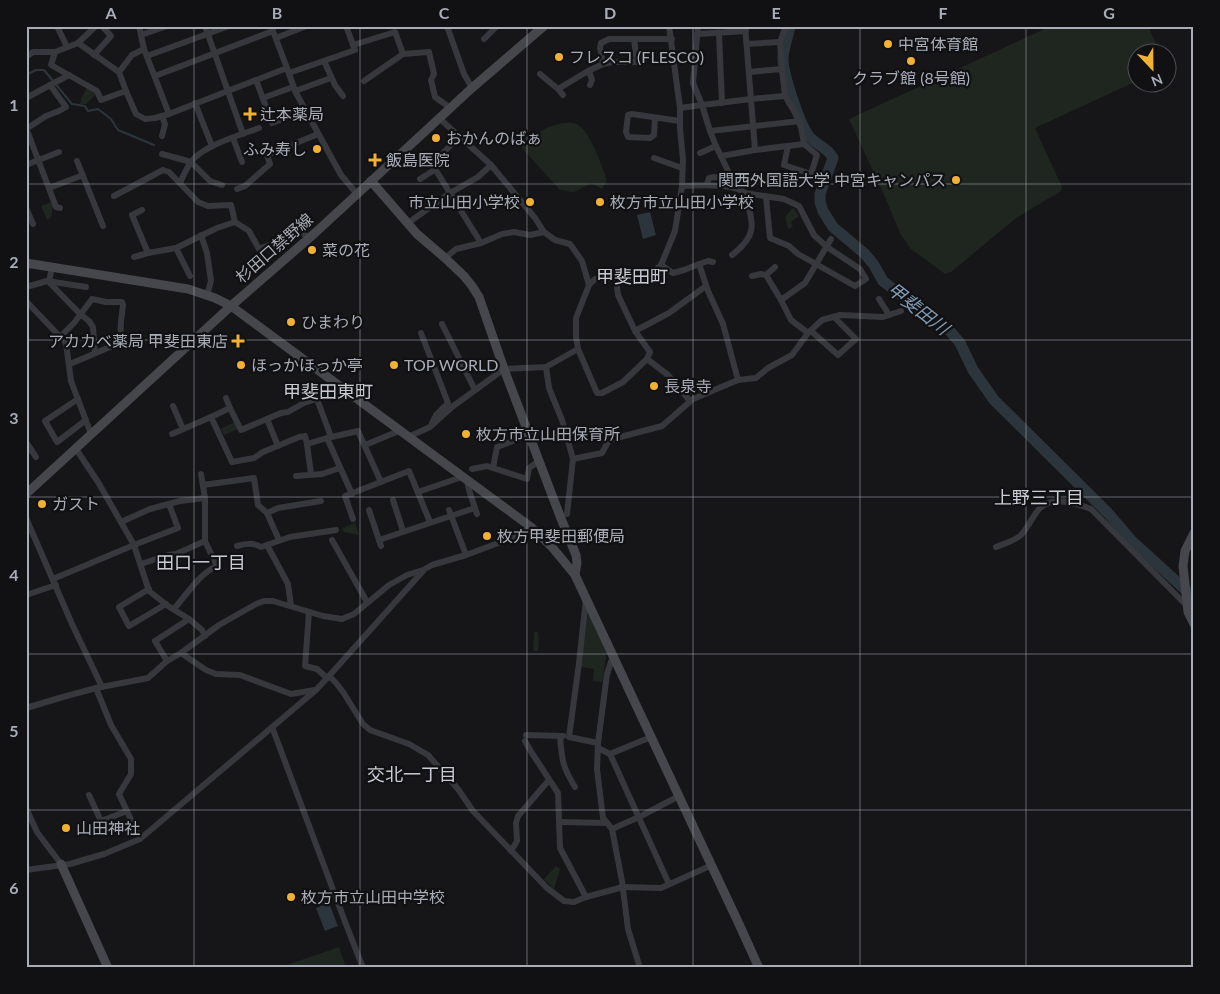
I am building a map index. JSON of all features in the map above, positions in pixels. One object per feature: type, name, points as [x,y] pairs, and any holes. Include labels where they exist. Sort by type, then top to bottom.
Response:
[{"type":"street","points":[[57,26],[67,47]]},
{"type":"street","points":[[26,57],[33,52],[55,52],[78,43],[96,26]]},
{"type":"street","points":[[94,55],[111,36],[102,26]]},
{"type":"street","points":[[138,26],[166,115],[162,136]]},
{"type":"street","points":[[205,26],[243,134]]},
{"type":"street","points":[[120,72],[132,55],[146,53],[229,26]]},
{"type":"street","points":[[155,76],[273,32],[306,26]]},
{"type":"street","points":[[78,43],[120,72],[136,114],[145,119],[166,115],[256,80],[324,61],[355,50],[346,26]]},
{"type":"street","points":[[448,26],[464,74],[472,88]]},
{"type":"street","points":[[484,39],[497,26]]},
{"type":"street","name":"杉田口禁野線","points":[[26,494],[231,306],[358,194],[472,88],[544,26]]},
{"type":"street","points":[[616,279],[618,295],[635,331],[650,352],[647,359],[623,382],[602,393],[597,392],[578,349],[576,337],[576,318],[589,285],[595,280],[616,279],[634,279],[650,275],[661,265],[675,231],[682,186],[682,168],[680,108],[669,26]]},
{"type":"street","points":[[698,26],[693,83],[716,146],[731,177],[730,179],[709,178],[707,184]]},
{"type":"street","points":[[786,26],[780,42],[785,96],[800,121],[804,144],[817,155],[810,174],[784,165],[788,146]]},
{"type":"street","points":[[142,35],[163,27]]},
{"type":"street","points":[[697,34],[746,29],[755,150]]},
{"type":"street","points":[[273,32],[294,89],[341,175],[358,194]]},
{"type":"street","points":[[353,45],[395,32],[403,54]]},
{"type":"street","points":[[719,33],[722,103]]},
{"type":"street","points":[[604,64],[600,48],[601,43],[609,38],[672,39]]},
{"type":"street","points":[[558,90],[604,64],[612,62],[637,62],[634,39]]},
{"type":"street","points":[[747,44],[780,42]]},
{"type":"street","points":[[55,52],[51,65],[96,91],[101,100],[126,90]]},
{"type":"street","points":[[364,81],[403,54],[430,52],[434,74],[431,80],[435,98],[450,109]]},
{"type":"street","points":[[324,61],[335,85],[343,96]]},
{"type":"street","points":[[749,72],[782,69]]},
{"type":"street","points":[[589,71],[592,80],[590,85]]},
{"type":"street","points":[[540,74],[563,95]]},
{"type":"street","points":[[26,98],[69,75]]},
{"type":"street","points":[[263,98],[332,78]]},
{"type":"street","points":[[256,80],[272,123],[306,110]]},
{"type":"street","points":[[53,83],[66,106],[46,116],[27,131],[56,207],[60,208]]},
{"type":"street","points":[[680,108],[785,96]]},
{"type":"street","points":[[195,103],[212,146]]},
{"type":"street","points":[[655,118],[654,135],[650,138],[628,137],[626,132],[628,115],[632,114],[680,121]]},
{"type":"street","points":[[440,119],[490,165],[535,218],[544,232],[555,240],[570,244],[582,261],[589,285]]},
{"type":"street","points":[[710,131],[800,121]]},
{"type":"street","points":[[180,183],[191,162],[202,152],[212,146],[259,128]]},
{"type":"street","points":[[236,189],[245,186],[270,164],[266,155],[318,134]]},
{"type":"street","points":[[233,138],[242,162]]},
{"type":"street","points":[[459,138],[432,164],[481,243]]},
{"type":"street","points":[[722,156],[804,144]]},
{"type":"street","points":[[700,153],[716,146]]},
{"type":"street","points":[[26,165],[59,152]]},
{"type":"street","points":[[162,154],[191,162],[210,182],[222,186]]},
{"type":"street","points":[[654,158],[682,168]]},
{"type":"street","points":[[77,161],[103,226]]},
{"type":"street","points":[[408,223],[450,193],[478,177],[490,165]]},
{"type":"street","points":[[420,179],[436,169]]},
{"type":"street","points":[[114,196],[161,170],[169,172],[198,202],[208,206],[230,205],[235,222],[249,231],[259,248],[301,232],[309,238]]},
{"type":"street","points":[[49,188],[83,175]]},
{"type":"street","points":[[371,181],[417,234],[464,276],[479,297],[539,461],[564,515],[576,555],[575,575]]},
{"type":"street","points":[[682,186],[707,184],[740,189],[745,193],[784,199],[799,206],[814,234],[827,247],[869,278],[855,286],[798,254],[789,246],[770,238],[766,197]]},
{"type":"street","points":[[732,254],[740,249],[748,240],[752,225],[745,193]]},
{"type":"street","points":[[26,208],[33,224]]},
{"type":"street","points":[[142,210],[129,216],[148,253]]},
{"type":"street","points":[[134,256],[176,248],[200,235],[235,222]]},
{"type":"street","points":[[445,258],[456,249],[481,243],[502,234],[514,232],[530,235],[544,232]]},
{"type":"street","points":[[200,235],[207,254],[211,281],[207,295]]},
{"type":"street","points":[[781,300],[805,283],[831,239]]},
{"type":"street","points":[[176,248],[190,276]]},
{"type":"street","points":[[661,265],[673,273],[708,261],[713,262]]},
{"type":"street","points":[[26,263],[188,289],[231,306],[531,527],[552,547],[575,575],[759,968]]},
{"type":"street","points":[[699,264],[706,286],[723,324],[738,380]]},
{"type":"street","points":[[49,282],[52,267]]},
{"type":"street","points":[[752,276],[766,275],[775,267]]},
{"type":"street","points":[[766,275],[791,320],[810,332],[838,355],[856,339],[834,317]]},
{"type":"street","points":[[27,288],[47,281],[86,287]]},
{"type":"street","points":[[49,282],[80,314],[89,320],[93,327],[95,353]]},
{"type":"street","points":[[635,331],[669,314],[706,286]]},
{"type":"street","points":[[60,337],[92,299],[106,302],[122,302],[120,343],[70,364]]},
{"type":"street","points":[[879,300],[889,315]]},
{"type":"street","points":[[26,301],[66,342],[71,381],[91,434]]},
{"type":"street","points":[[573,459],[602,453],[610,440],[662,426],[694,399],[738,380],[756,378],[768,368],[792,355],[822,320],[840,315],[883,317],[901,312]]},
{"type":"street","points":[[442,324],[475,390]]},
{"type":"street","points":[[421,333],[448,403],[436,415],[430,427]]},
{"type":"street","points":[[408,436],[430,427],[452,407],[504,369],[546,368],[578,349]]},
{"type":"street","points":[[647,359],[668,375],[690,401]]},
{"type":"street","points":[[546,368],[549,388],[562,420],[573,459],[564,515]]},
{"type":"street","points":[[226,398],[242,430],[281,412],[288,412],[304,403],[317,399],[339,385]]},
{"type":"street","points":[[78,399],[45,422],[57,442],[86,420]]},
{"type":"street","points":[[317,399],[340,468],[352,494]]},
{"type":"street","points":[[173,406],[183,429]]},
{"type":"street","points":[[172,434],[230,408]]},
{"type":"street","points":[[211,417],[232,462],[254,458],[263,452],[305,436],[312,474]]},
{"type":"street","points":[[267,419],[278,446]]},
{"type":"street","points":[[307,444],[358,431],[381,482]]},
{"type":"street","points":[[365,445],[399,431]]},
{"type":"street","points":[[493,468],[497,447],[529,434]]},
{"type":"street","points":[[26,442],[34,454],[26,457]]},
{"type":"street","points":[[76,448],[134,544],[149,591],[189,619],[202,630],[205,636]]},
{"type":"street","points":[[472,469],[486,466],[527,479],[529,468],[539,461]]},
{"type":"street","points":[[296,476],[322,474],[340,468]]},
{"type":"street","points":[[353,519],[345,496],[409,471],[430,522]]},
{"type":"street","points":[[174,609],[202,576],[211,568],[218,566],[205,541],[205,498],[201,474]]},
{"type":"street","points":[[203,485],[254,478],[258,505],[267,513],[279,540]]},
{"type":"street","points":[[418,492],[465,478]]},
{"type":"street","points":[[369,510],[380,543],[450,512],[476,511],[465,478]]},
{"type":"street","points":[[121,522],[150,509],[180,501],[205,498]]},
{"type":"street","points":[[393,500],[403,532]]},
{"type":"street","points":[[267,513],[278,508],[295,508],[321,501]]},
{"type":"street","points":[[996,547],[1020,536],[1039,508],[1058,502],[1073,502],[1091,509],[1191,610]]},
{"type":"street","points":[[26,596],[134,544],[178,528],[169,504]]},
{"type":"street","points":[[450,512],[466,555]]},
{"type":"street","points":[[26,518],[99,687],[110,725],[130,759],[130,774],[119,794],[140,839]]},
{"type":"street","points":[[26,708],[99,687],[148,678],[167,661],[219,625],[264,600],[272,600],[323,616],[342,618],[354,614],[389,584],[407,575],[517,536],[531,527]]},
{"type":"street","points":[[237,546],[257,544],[261,547],[290,537],[336,530]]},
{"type":"street","points":[[1194,533],[1185,551],[1183,566],[1191,610],[1188,612],[1194,624]]},
{"type":"street","points":[[332,540],[367,602]]},
{"type":"street","points":[[141,564],[176,554],[205,541]]},
{"type":"street","points":[[267,545],[288,584],[290,606]]},
{"type":"street","points":[[26,870],[70,864],[104,854],[140,839],[316,690],[423,570]]},
{"type":"street","points":[[149,589],[119,607],[129,626],[166,604]]},
{"type":"street","points":[[569,737],[586,598]]},
{"type":"street","points":[[309,612],[305,666],[317,669],[336,683],[363,724],[370,730],[409,744],[428,755],[458,788],[473,810],[547,888],[564,901],[574,902],[586,897],[623,888],[661,888],[712,865]]},
{"type":"street","points":[[167,661],[155,641],[189,619]]},
{"type":"street","points":[[181,653],[206,670],[216,674],[240,675],[291,694],[316,690]]},
{"type":"street","points":[[613,656],[607,674],[598,745],[597,769],[603,818],[612,829],[623,888],[628,929],[640,968]]},
{"type":"street","points":[[272,726],[363,968]]},
{"type":"street","points":[[560,736],[562,760],[566,772],[575,787]]},
{"type":"street","points":[[586,897],[560,848],[558,793],[526,738],[569,737],[598,745],[610,754],[669,884]]},
{"type":"street","points":[[610,754],[651,737]]},
{"type":"street","points":[[512,851],[517,841],[516,823],[518,816],[549,780]]},
{"type":"street","points":[[89,795],[101,821],[127,811]]},
{"type":"street","points":[[612,829],[679,796]]},
{"type":"street","points":[[26,808],[37,832],[61,864],[108,968]]},
{"type":"street","points":[[560,822],[607,823]]},
{"type":"shaded area","points":[[1051,26],[1148,26],[1155,42],[1128,42],[1128,85],[1035,128],[1062,187],[1061,191],[1016,218],[951,272],[945,274],[911,249],[900,233],[849,119]]},
{"type":"shaded area","points":[[87,87],[96,94],[86,104],[80,104],[82,97]]},
{"type":"shaded area","points":[[562,123],[576,124],[587,134],[596,150],[607,181],[602,189],[592,183],[574,192],[560,190],[521,147],[546,128]]},
{"type":"shaded area","points":[[51,202],[53,206],[51,218],[47,220],[41,206]]},
{"type":"shaded area","points":[[793,208],[799,216],[791,222],[793,227],[788,229],[785,217]]},
{"type":"shaded area","points":[[650,212],[656,235],[643,239],[637,215]]},
{"type":"shaded area","points":[[235,422],[238,429],[224,435],[220,429]]},
{"type":"shaded area","points":[[355,523],[359,535],[344,532],[342,528]]},
{"type":"shaded area","points":[[588,611],[607,652],[602,682],[593,681],[594,669],[581,667]]},
{"type":"shaded area","points":[[534,632],[538,632],[538,651],[533,651]]},
{"type":"shaded area","points":[[556,866],[560,869],[554,889],[544,879]]},
{"type":"shaded area","points":[[329,903],[338,926],[325,931],[316,908]]},
{"type":"shaded area","points":[[339,947],[346,968],[278,968]]},
{"type":"waterway","name":"甲斐田川","points":[[790,26],[783,57],[785,74],[804,128],[808,135],[828,151],[833,158],[820,194],[823,211],[833,227],[865,254],[883,281],[950,331],[960,343],[973,370],[994,400],[1108,513],[1132,541],[1194,598]]},
{"type":"waterway","points":[[26,75],[36,70],[44,70],[72,104],[85,106],[88,111],[98,109],[111,119],[118,130],[154,145]]},
{"type":"place","name":"中宮体育館","points":[[888,44]]},
{"type":"place","name":"フレスコ (FLESCO)","points":[[559,57]]},
{"type":"place","name":"クラブ館 (8号館)","points":[[911,61]]},
{"type":"place","name":"辻本薬局","points":[[250,114]]},
{"type":"place","name":"おかんのばぁ","points":[[436,138]]},
{"type":"place","name":"ふみ寿し","points":[[317,149]]},
{"type":"place","name":"飯島医院","points":[[375,160]]},
{"type":"place","name":"関西外国語大学 中宮キャンパス","points":[[956,180]]},
{"type":"place","name":"市立山田小学校","points":[[530,202]]},
{"type":"place","name":"枚方市立山田小学校","points":[[600,202]]},
{"type":"place","name":"菜の花","points":[[312,250]]},
{"type":"place","name":"ひまわり","points":[[291,322]]},
{"type":"place","name":"アカカベ薬局 甲斐田東店","points":[[238,341]]},
{"type":"place","name":"ほっかほっか亭","points":[[241,365]]},
{"type":"place","name":"TOP WORLD","points":[[394,365]]},
{"type":"place","name":"長泉寺","points":[[654,386]]},
{"type":"place","name":"枚方市立山田保育所","points":[[466,434]]},
{"type":"place","name":"ガスト","points":[[42,504]]},
{"type":"place","name":"枚方甲斐田郵便局","points":[[487,536]]},
{"type":"place","name":"山田神社","points":[[66,828]]},
{"type":"place","name":"枚方市立山田中学校","points":[[291,897]]},
{"type":"district","name":"甲斐田町","points":[[632,277]]},
{"type":"district","name":"甲斐田東町","points":[[328,392]]},
{"type":"district","name":"上野三丁目","points":[[1039,498]]},
{"type":"district","name":"田口一丁目","points":[[201,563]]},
{"type":"district","name":"交北一丁目","points":[[412,775]]}]
